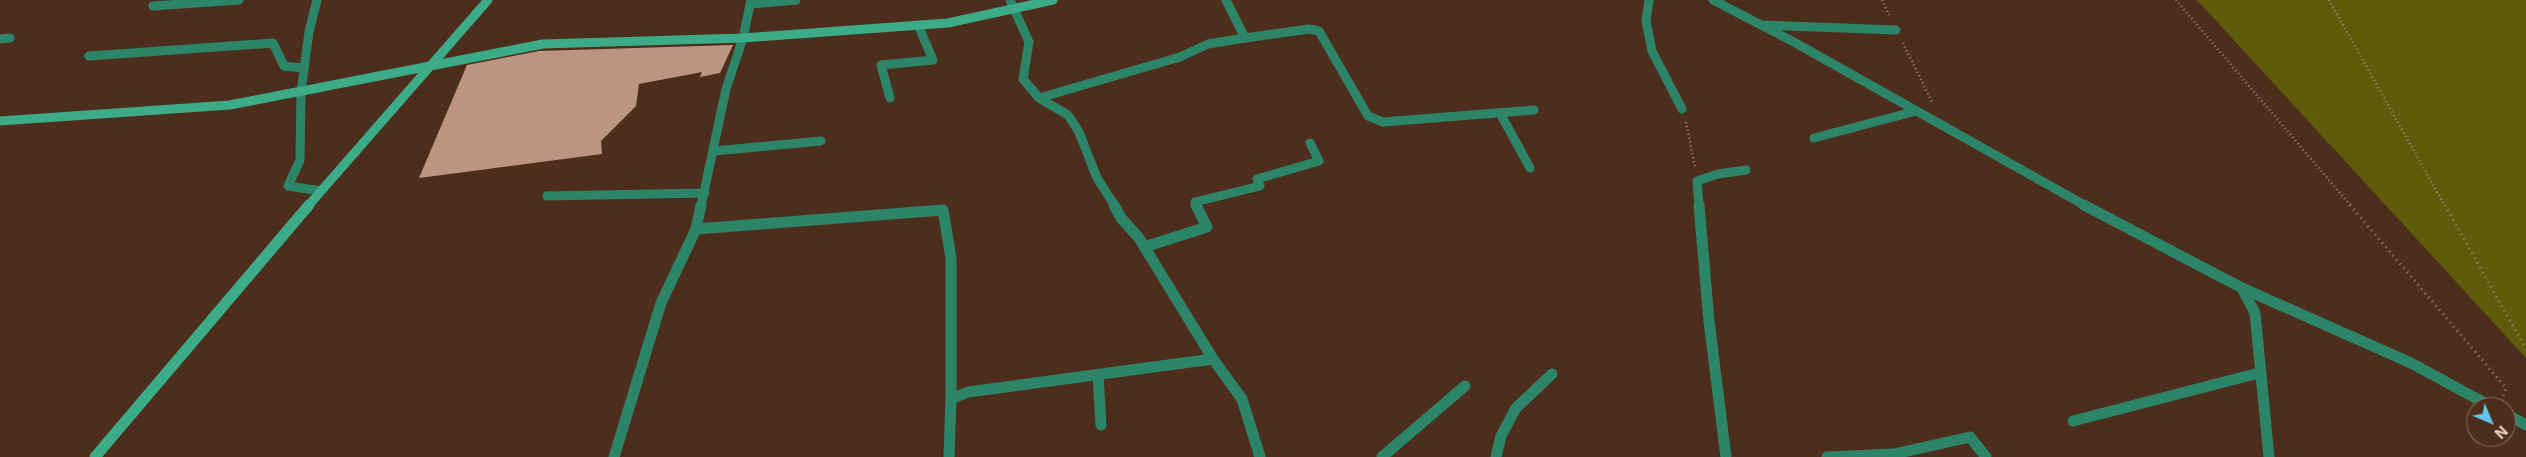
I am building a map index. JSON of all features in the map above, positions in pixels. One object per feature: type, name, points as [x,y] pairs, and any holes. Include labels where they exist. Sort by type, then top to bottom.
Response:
[{"type":"street","points":[[152,6],[239,0]]},
{"type":"street","points":[[318,0],[303,68],[300,92],[300,160],[288,186],[321,191]]},
{"type":"street","points":[[95,457],[321,191],[488,0]]},
{"type":"street","points":[[614,457],[662,303],[696,229],[726,89],[743,38],[751,2],[796,0]]},
{"type":"street","points":[[0,121],[230,105],[543,44],[743,38],[948,23],[1012,4],[1053,0]]},
{"type":"street","points":[[1226,0],[1245,38]]},
{"type":"street","points":[[1649,0],[1646,21],[1652,51],[1682,109]]},
{"type":"street","points":[[1713,0],[1916,111],[2044,184],[2242,288],[2482,397]]},
{"type":"street","points":[[1012,4],[1029,42],[1023,79],[1039,98],[1068,114],[1079,132],[1097,178],[1121,218],[1144,247],[1213,359],[1242,399],[1260,457]]},
{"type":"street","points":[[890,98],[881,65],[933,60],[918,25]]},
{"type":"street","points":[[1761,25],[1896,30]]},
{"type":"street","points":[[1039,98],[1180,57],[1208,44],[1309,29],[1319,31],[1368,116],[1383,122],[1534,110]]},
{"type":"street","points":[[0,39],[10,38]]},
{"type":"street","points":[[89,56],[273,42],[284,66],[303,68]]},
{"type":"street","points":[[1814,138],[1916,111]]},
{"type":"street","points":[[1500,113],[1530,168]]},
{"type":"street","points":[[714,151],[821,141]]},
{"type":"street","points":[[1144,247],[1207,226],[1195,202],[1260,186],[1257,179],[1319,161],[1310,143]]},
{"type":"street","points":[[1726,457],[1709,321],[1698,181],[1718,174],[1746,170]]},
{"type":"street","points":[[547,196],[705,193]]},
{"type":"street","points":[[696,229],[943,210],[951,258],[949,457]]},
{"type":"street","points":[[2242,288],[2255,313],[2259,373],[2269,457]]},
{"type":"street","points":[[951,399],[968,392],[1213,359]]},
{"type":"street","points":[[2073,421],[2259,373]]},
{"type":"street","points":[[1496,457],[1502,436],[1516,408],[1552,374]]},
{"type":"street","points":[[1098,375],[1101,425]]},
{"type":"street","points":[[1382,457],[1465,386]]},
{"type":"street","points":[[1827,457],[1894,454],[1970,436],[1986,457]]},
{"type":"path","points":[[1882,0],[1944,128]]},
{"type":"path","points":[[2176,0],[2506,388],[2501,397]]},
{"type":"path","points":[[2328,0],[2526,349]]},
{"type":"path","points":[[1682,109],[1698,181]]},
{"type":"shaded area","points":[[2197,0],[2526,0],[2526,358]]},
{"type":"building","points":[[733,45],[720,73],[700,77],[702,72],[639,84],[636,106],[601,141],[602,154],[419,178],[467,65],[539,51]]}]
